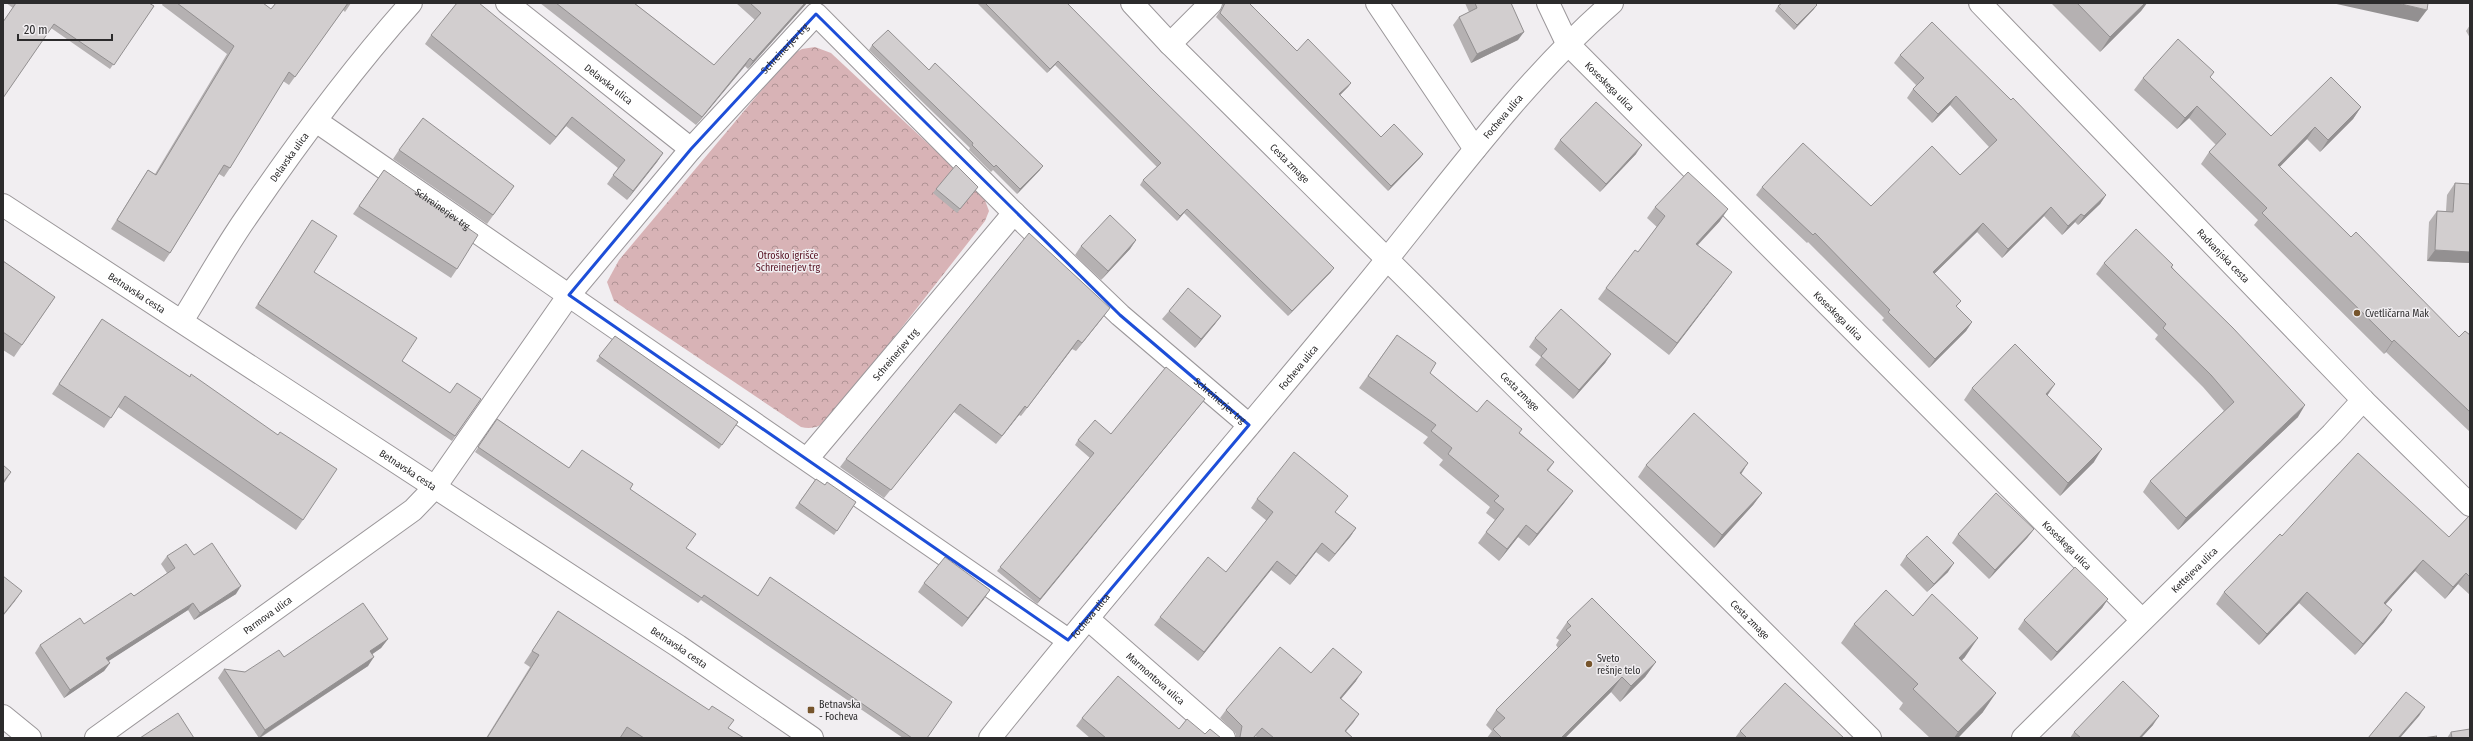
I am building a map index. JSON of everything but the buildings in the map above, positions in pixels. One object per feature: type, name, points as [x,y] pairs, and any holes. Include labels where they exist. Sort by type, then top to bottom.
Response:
[{"type":"street","name":"Delavska ulica","points":[[182,321],[247,216],[316,121],[411,3]]},
{"type":"street","name":"Delavska ulica","points":[[508,3],[690,149]]},
{"type":"street","name":"Cesta zmage","points":[[1132,3],[1170,44],[1388,258],[1870,738]]},
{"type":"street","points":[[1170,44],[1211,3]]},
{"type":"street","points":[[1377,3],[1475,149]]},
{"type":"street","name":"Koseskega ulica","points":[[1548,3],[1567,43],[2142,620]]},
{"type":"street","name":"Focheva ulica","points":[[990,738],[1068,640],[1088,619],[1388,258],[1475,149],[1567,43],[1612,3]]},
{"type":"street","name":"Radvanjska cesta","points":[[1980,3],[2363,400],[2470,505]]},
{"type":"street","name":"Schreinerjev trg","points":[[435,487],[569,296],[690,149],[816,14],[1014,213],[1120,315],[1249,425]]},
{"type":"street","name":"Schreinerjev trg","points":[[316,121],[1068,640]]},
{"type":"street","name":"Betnavska cesta","points":[[3,204],[678,646],[812,738]]},
{"type":"street","name":"Schreinerjev trg","points":[[807,459],[1014,213]]},
{"type":"street","name":"Kettejeva ulica","points":[[2023,738],[2332,434],[2363,400]]},
{"type":"street","name":"Parmova ulica","points":[[96,738],[406,517],[435,487]]},
{"type":"street","name":"Marmontova ulica","points":[[1088,619],[1224,738]]},
{"type":"street","points":[[3,716],[30,738]]},
{"type":"highlighted area","points":[[816,14],[1120,315],[1249,425],[1068,640],[569,295],[691,149]]},
{"type":"green space","name":"Otroško igrišče Schreinerjev trg","points":[[815,47],[831,53],[983,195],[989,211],[985,221],[831,418],[820,425],[809,428],[801,427],[614,301],[607,282],[619,260],[791,55],[802,49]]},
{"type":"place","name":"Cvetličarna Mak","points":[[2357,313]]},
{"type":"place","name":"Sveto rešnje telo","points":[[1589,664]]},
{"type":"place","name":"Betnavska - Focheva","points":[[811,710]]}]
